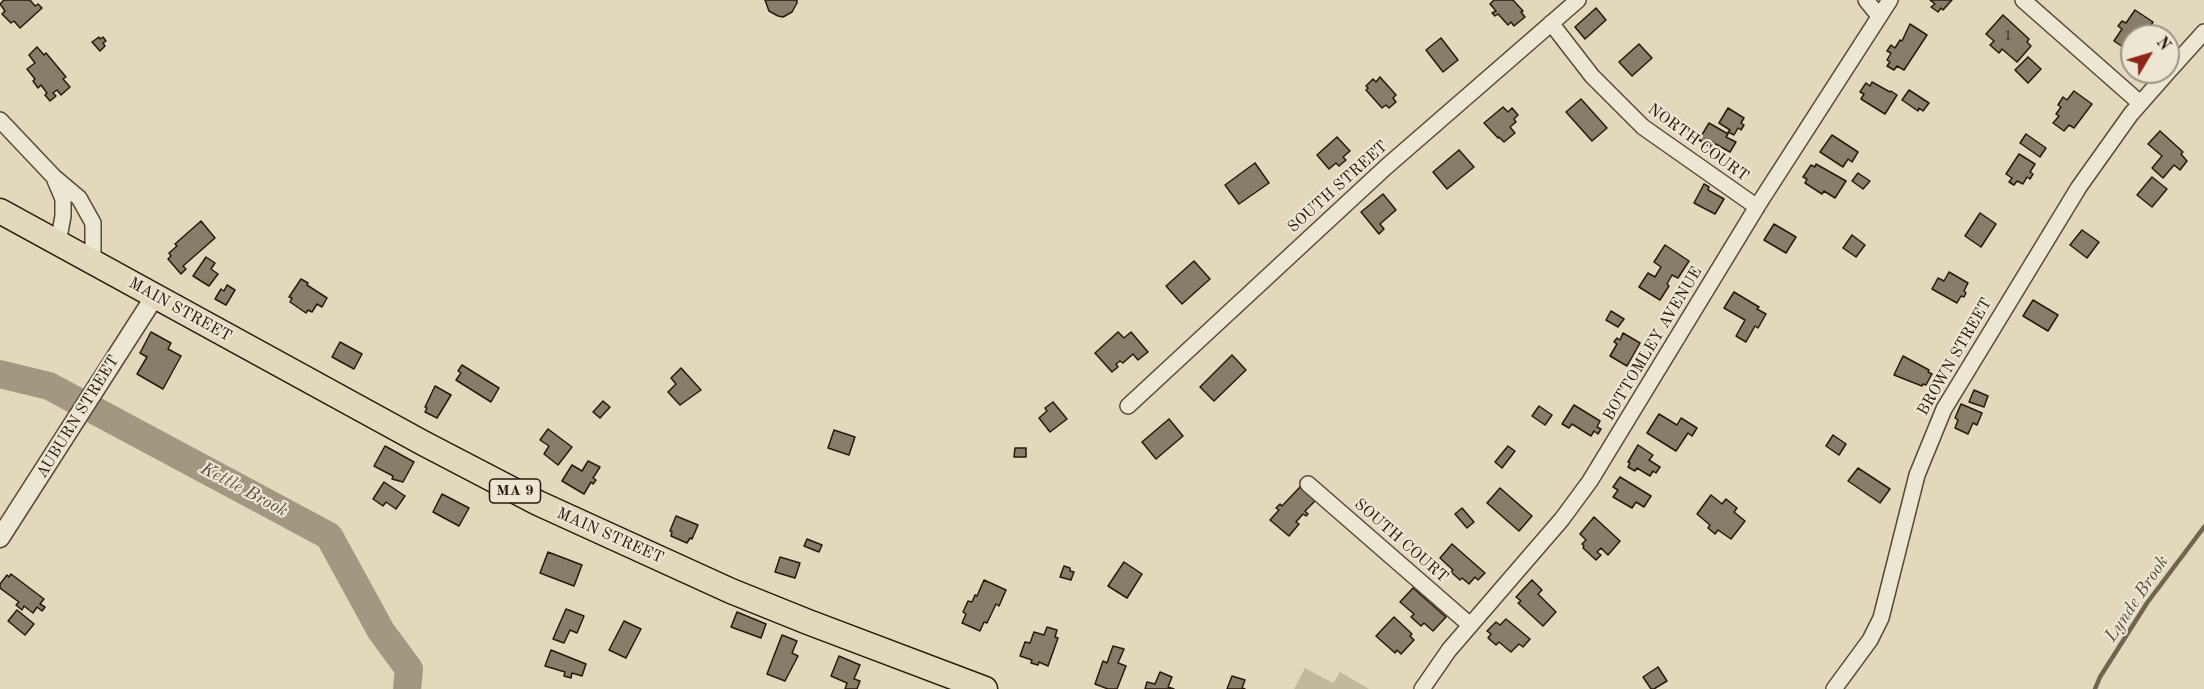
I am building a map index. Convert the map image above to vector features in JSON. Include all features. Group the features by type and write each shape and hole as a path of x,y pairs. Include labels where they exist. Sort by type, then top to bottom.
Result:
{"highway":[{"name":"MAIN STREET","path":"0,211 423,443 538,503 732,591 985,689"}],"street":[{"name":"SOUTH STREET","path":"1128,406 1226,312 1386,167 1578,0"},
{"path":"1866,0 1879,16"},
{"name":"BOTTOMLEY AVENUE","path":"1422,689 1470,625 1580,495 1620,434 1757,207 1890,0"},
{"path":"2024,0 2140,103"},
{"name":"NORTH COURT","path":"1551,23 1592,76 1643,127 1757,207"},
{"name":"BROWN STREET","path":"2180,59 2204,32"},
{"name":"BROWN STREET","path":"1834,689 1870,640 1881,618 1917,475 1944,409 2079,187 2140,103 2157,84"},
{"path":"0,120 54,177 79,198 93,222 93,261"},
{"path":"54,177 63,199 63,216 58,243"},
{"name":"AUBURN STREET","path":"0,538 155,296"},
{"name":"SOUTH COURT","path":"1308,484 1470,625"}],"shaded area":[{"path":"1305,668 1333,683 1340,672 1369,689 1294,689"}],"building":[{"path":"4,0 30,0 35,6 38,4 42,8 20,28 14,21 11,23 2,14 5,11 0,4"},
{"path":"765,0 797,0 797,3 792,12 783,17 769,11"},
{"path":"1494,0 1513,0 1523,11 1521,12 1525,17 1514,26 1511,22 1508,25 1498,14 1495,16 1492,13 1496,11 1490,4"},
{"path":"1930,0 1952,0 1938,12 1931,7 1935,4"},
{"path":"1596,8 1606,20 1585,39 1575,27"},
{"path":"2135,10 2153,22 2152,24 2120,24 2120,28 2118,26 2122,21 2126,23"},
{"path":"2003,15 2029,39 2027,42 2031,46 2017,62 2002,49 1999,53 1990,45 1994,41 1986,34"},
{"path":"1910,24 1927,35 1904,70 1897,66 1894,70 1887,66 1891,53 1887,51 1891,45 1895,48 1900,40 1902,41"},
{"path":"2120,32 2120,45 2114,41"},
{"path":"99,37 100,39 103,37 106,41 100,51 92,42"},
{"path":"1441,38 1458,60 1443,72 1426,50"},
{"path":"1639,44 1652,58 1632,76 1619,62"},
{"path":"37,47 44,55 46,53 66,77 63,79 70,87 61,95 57,90 53,93 56,96 50,101 45,95 47,93 41,85 38,88 33,81 35,79 27,69 35,63 29,55"},
{"path":"2028,57 2041,69 2028,83 2015,70"},
{"path":"1380,77 1396,95 1393,98 1396,102 1389,108 1386,105 1382,108 1366,90 1368,88 1366,86 1373,79 1376,82"},
{"path":"1872,82 1897,95 1885,114 1861,99 1864,94 1860,92 1866,83 1870,86"},
{"path":"1909,90 1929,103 1923,111 1919,108 1918,111 1902,100"},
{"path":"2074,91 2092,104 2074,128 2069,125 2064,131 2053,123 2059,116 2056,114 2061,107 2058,105 2063,97 2067,100"},
{"path":"1581,99 1607,128 1592,141 1566,112"},
{"path":"1503,107 1508,112 1512,108 1518,115 1514,119 1516,122 1510,127 1515,133 1504,142 1484,123"},
{"path":"1728,108 1744,118 1741,123 1744,125 1741,130 1738,128 1734,135 1719,123"},
{"path":"1709,123 1728,134 1726,137 1736,142 1730,152 1712,142 1709,146 1699,140"},
{"path":"2160,131 2183,152 2181,154 2187,161 2180,170 2174,165 2163,178 2152,168 2162,156 2148,144"},
{"path":"2026,134 2046,148 2040,157 2020,143"},
{"path":"1832,135 1858,152 1852,162 1848,159 1843,167 1820,152"},
{"path":"1337,137 1350,151 1343,157 1346,160 1339,166 1336,163 1329,169 1317,155"},
{"path":"1459,150 1474,167 1447,189 1433,172"},
{"path":"2019,154 2035,164 2030,172 2033,174 2030,179 2027,177 2023,184 2017,181 2014,185 2009,182 2012,178 2006,174"},
{"path":"1255,163 1269,183 1239,204 1225,185"},
{"path":"1816,164 1846,181 1835,198 1824,191 1822,194 1805,183 1807,179 1803,177 1811,165 1815,167"},
{"path":"1858,173 1870,181 1863,189 1852,181"},
{"path":"2152,177 2167,189 2152,207 2137,195"},
{"path":"1704,184 1709,187 1708,190 1724,199 1715,214 1694,203"},
{"path":"1383,194 1396,210 1380,224 1384,229 1379,234 1361,212"},
{"path":"1980,213 1996,224 1981,247 1965,236"},
{"path":"201,221 215,238 183,266 186,269 181,274 168,259 171,256 169,253 177,246 175,244"},
{"path":"1774,224 1796,237 1786,253 1764,240"},
{"path":"2082,230 2099,242 2087,258 2070,245"},
{"path":"1852,235 1865,245 1856,257 1843,248"},
{"path":"1665,245 1689,261 1678,278 1672,275 1667,284 1669,286 1660,300 1639,287 1648,273 1655,277 1661,267 1654,262"},
{"path":"206,257 215,263 211,269 218,274 209,286 193,276"},
{"path":"1194,261 1210,279 1182,304 1166,286"},
{"path":"1949,272 1968,283 1964,297 1961,296 1957,303 1932,289 1938,278 1944,281"},
{"path":"301,279 327,298 322,307 317,304 312,312 308,310 306,313 290,302 292,298 289,297"},
{"path":"227,285 235,290 226,305 215,299 221,289 224,291"},
{"path":"1734,292 1759,307 1757,309 1766,314 1758,328 1755,326 1746,342 1736,336 1745,320 1724,308"},
{"path":"2033,300 2058,315 2048,331 2023,316"},
{"path":"1611,311 1624,319 1618,327 1606,320"},
{"path":"151,332 171,343 168,349 181,356 163,389 137,374 147,357 140,353"},
{"path":"1118,332 1124,338 1131,332 1148,352 1138,360 1133,354 1123,363 1120,361 1116,364 1118,367 1112,372 1095,353"},
{"path":"1623,333 1640,343 1627,366 1610,356 1617,344 1614,342 1617,338 1620,340"},
{"path":"340,342 362,354 354,369 332,357"},
{"path":"1232,355 1246,370 1214,401 1200,387"},
{"path":"1903,356 1929,370 1928,372 1932,374 1926,385 1922,386 1894,375"},
{"path":"462,365 499,388 491,402 456,380 461,373 458,371"},
{"path":"681,368 701,390 680,405 668,392 676,384 671,378"},
{"path":"435,386 451,395 437,418 425,412"},
{"path":"1974,390 1988,396 1984,407 1969,402"},
{"path":"603,401 610,407 600,418 593,412"},
{"path":"1053,402 1067,419 1050,432 1039,418 1047,411 1045,408"},
{"path":"1961,404 1982,413 1977,425 1973,423 1968,434 1955,428 1958,420 1955,418"},
{"path":"1574,405 1600,421 1597,427 1601,429 1598,434 1594,431 1591,436 1572,424 1569,428 1562,424"},
{"path":"1539,406 1552,415 1545,425 1532,416"},
{"path":"1659,414 1677,425 1681,418 1697,428 1692,436 1688,433 1676,451 1647,433"},
{"path":"1169,419 1183,436 1156,459 1142,442"},
{"path":"548,429 572,447 558,465 544,454 549,446 540,440"},
{"path":"834,430 855,437 849,455 828,448"},
{"path":"1833,435 1846,444 1839,455 1826,446"},
{"path":"1638,445 1653,455 1649,460 1660,467 1656,473 1653,471 1650,476 1637,468 1635,471 1628,467 1630,463 1628,462"},
{"path":"385,446 414,462 403,482 392,479 393,476 374,466"},
{"path":"1508,446 1515,451 1502,468 1495,462"},
{"path":"1015,448 1026,448 1026,457 1014,457"},
{"path":"588,461 600,467 593,478 596,480 593,484 591,482 584,494 562,481 572,465 582,471"},
{"path":"1858,468 1890,489 1880,503 1848,481"},
{"path":"1620,477 1651,496 1644,507 1636,502 1632,508 1613,497 1618,490 1613,487"},
{"path":"384,482 405,496 396,509 386,502 383,506 373,499"},
{"path":"1300,487 1315,501 1305,511 1308,514 1306,516 1303,514 1296,522 1299,524 1289,536 1270,520 1279,510 1276,508 1280,504 1282,506"},
{"path":"1500,488 1532,516 1519,531 1487,503"},
{"path":"442,494 469,508 459,526 433,512"},
{"path":"1711,495 1722,504 1726,499 1737,508 1734,512 1745,521 1731,539 1718,530 1715,534 1708,528 1710,525 1697,514"},
{"path":"1462,508 1474,522 1467,528 1455,514"},
{"path":"676,516 698,525 692,539 690,538 687,543 671,536 670,531"},
{"path":"1594,517 1620,541 1608,555 1601,548 1597,552 1601,555 1596,560 1583,548 1582,544 1586,540 1580,534"},
{"path":"807,539 822,545 819,552 804,546"},
{"path":"1452,544 1485,573 1478,580 1475,577 1469,584 1462,578 1460,580 1440,558"},
{"path":"548,552 582,565 574,586 540,573"},
{"path":"780,557 800,563 795,578 775,572"},
{"path":"1124,562 1142,574 1127,598 1108,586"},
{"path":"1064,566 1074,572 1071,580 1060,577"},
{"path":"11,574 44,599 40,604 45,607 42,611 37,607 33,613 24,606 22,610 16,605 19,602 0,588 0,584 7,575 9,577"},
{"path":"984,580 1006,590 999,606 996,604 987,623 984,622 980,631 962,623 966,614 963,612 968,601 972,602 975,595 977,596"},
{"path":"1532,580 1542,590 1538,594 1556,612 1543,626 1518,603 1521,601 1516,597"},
{"path":"1413,588 1446,617 1433,631 1424,623 1421,626 1411,617 1414,614 1400,602"},
{"path":"566,609 584,616 577,633 570,630 564,643 553,639"},
{"path":"17,610 34,624 25,635 8,621"},
{"path":"737,612 766,624 761,638 731,627"},
{"path":"1394,617 1412,634 1410,636 1414,640 1401,654 1397,650 1395,653 1376,636"},
{"path":"1506,619 1530,639 1523,647 1519,644 1511,652 1499,642 1496,645 1488,638 1491,634 1487,631 1496,622 1500,625"},
{"path":"624,621 641,629 626,658 609,650"},
{"path":"1047,627 1057,630 1055,637 1058,638 1048,666 1039,662 1038,665 1031,663 1032,660 1020,656 1025,642 1030,643 1034,632 1044,635"},
{"path":"782,635 797,641 792,653 798,656 785,681 767,674"},
{"path":"1113,646 1124,649 1118,663 1126,666 1117,689 1108,689 1095,684 1103,661 1107,663"},
{"path":"551,650 586,664 582,676 572,673 571,678 564,676 565,672 545,666"},
{"path":"839,656 860,665 854,679 860,681 857,689 845,689 847,683 831,676"},
{"path":"1658,667 1667,681 1651,689 1643,677"},
{"path":"1160,672 1172,677 1168,687 1174,689 1145,689 1147,682 1155,684"},
{"path":"1232,676 1245,680 1242,688 1245,689 1227,689"}],"waterway":[{"name":"Kettle Brook","path":"0,374 49,386 329,536 381,631 409,669 407,689"},
{"name":"Lynde Brook","path":"2095,689 2100,677 2147,603 2204,527"}]}
